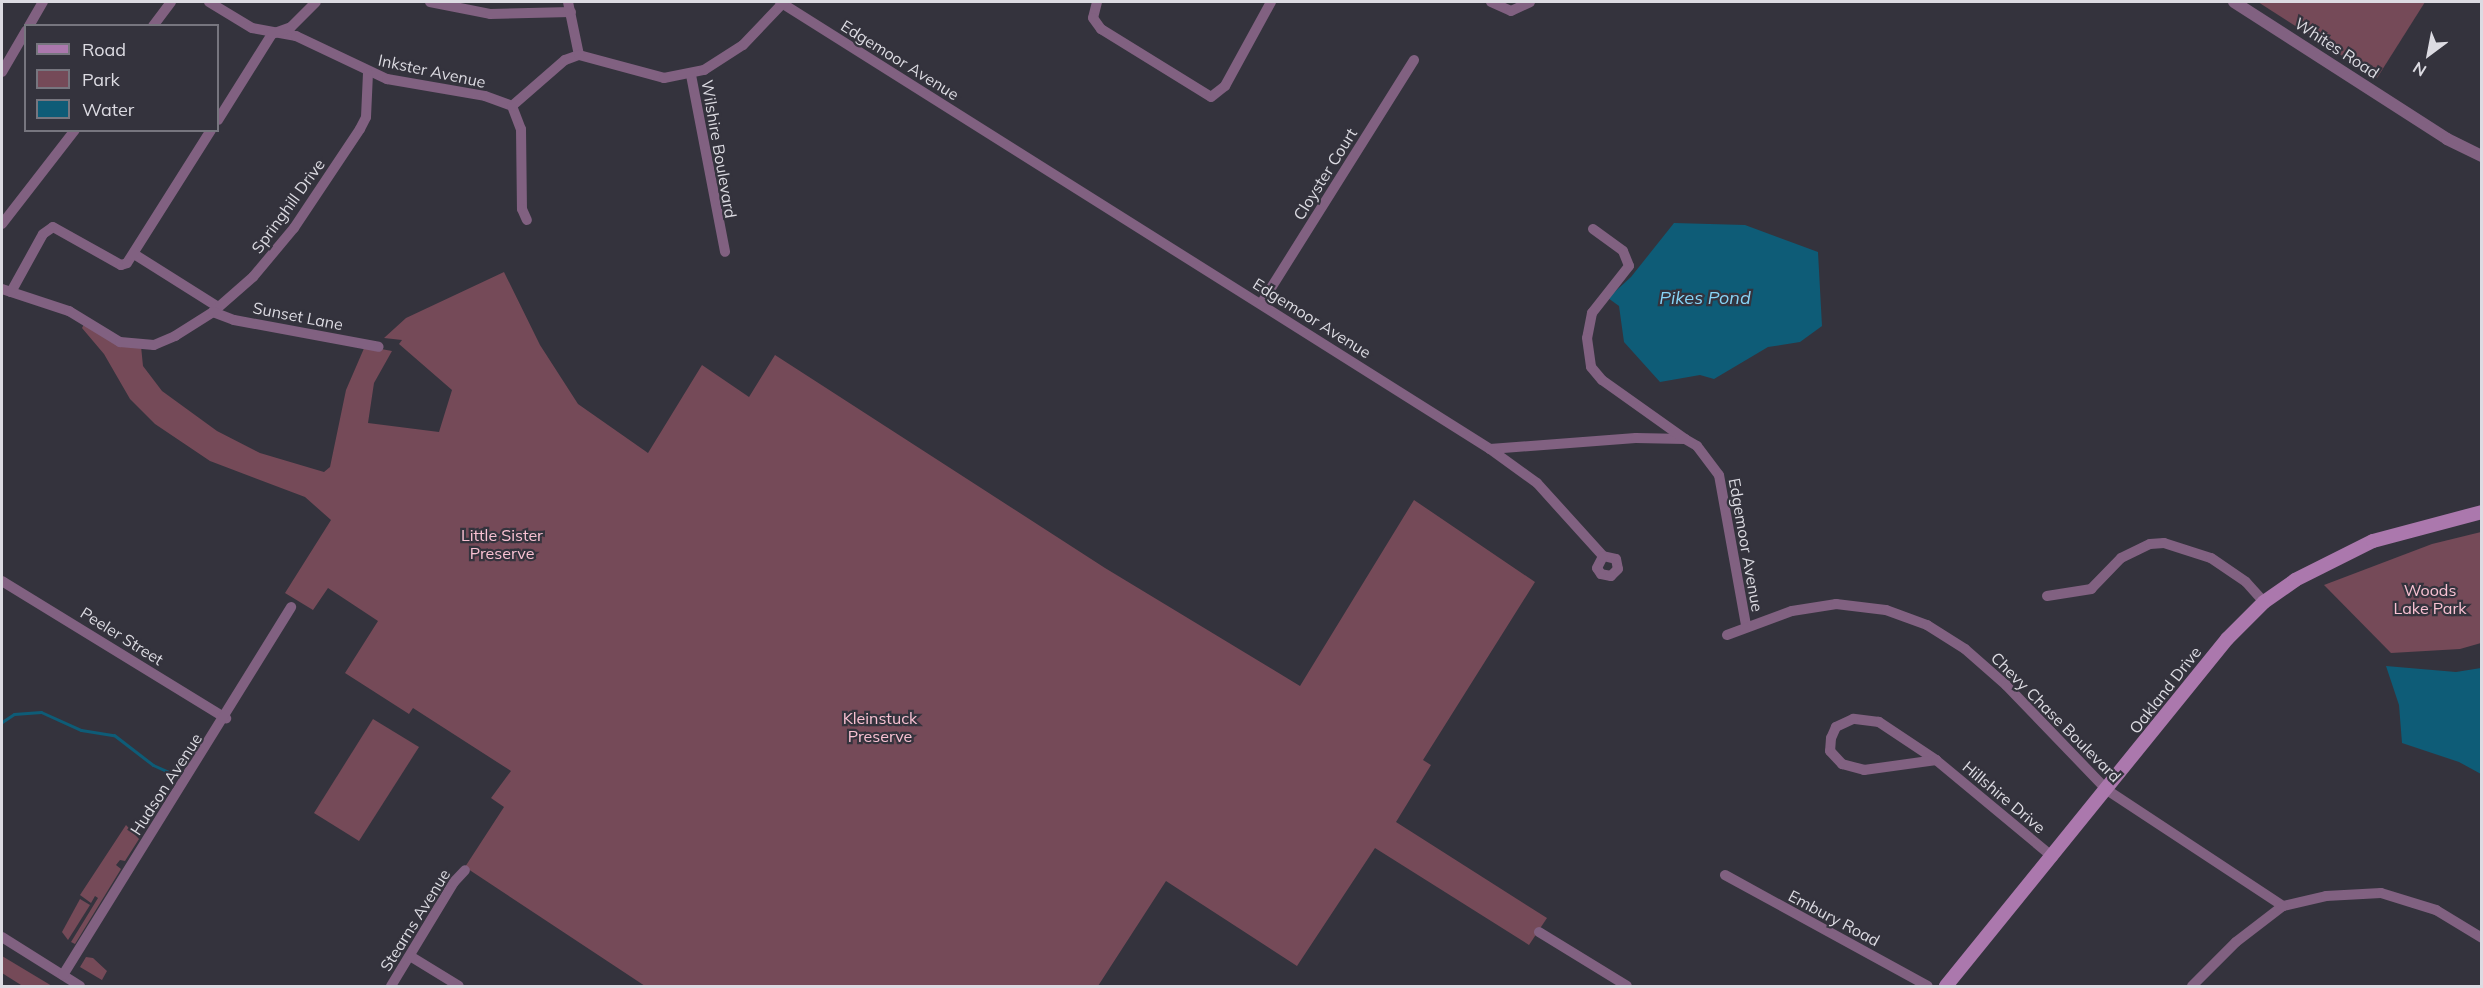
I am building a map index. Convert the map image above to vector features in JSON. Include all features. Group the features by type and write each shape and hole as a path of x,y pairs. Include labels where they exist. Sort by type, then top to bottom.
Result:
{"main road":[{"name":"Oakland Drive","path":"1946,987 2227,639 2264,602 2295,580 2373,541 2481,512"}],"street":[{"path":"30,24 43,2"},
{"path":"154,24 171,2"},
{"name":"Inkster Avenue","path":"209,2 252,28 272,34 296,36 368,73 413,86 485,96 512,106"},
{"path":"219,118 272,34 291,27 316,2"},
{"path":"430,2 490,14 569,7 579,55 565,60 512,106 521,129 522,209 527,220"},
{"path":"691,75 729,57 782,2"},
{"name":"Edgemoor Avenue","path":"782,2 1490,449 1537,483 1604,556"},
{"path":"1097,2 1093,18 1101,29 1211,97 1225,86 1271,2"},
{"path":"1491,2 1511,11 1530,2"},
{"name":"Whites Road","path":"2234,2 2481,161"},
{"path":"2,72 24,34"},
{"name":"Wilshire Boulevard","path":"579,55 664,78 691,75 725,252"},
{"name":"Cloyster Court","path":"1261,304 1414,60"},
{"name":"Springhill Drive","path":"6,291 69,311 120,342 154,345 215,309 253,277 294,228 355,138 366,117 368,73"},
{"path":"2,224 73,132"},
{"path":"6,291 43,234 53,227 121,264 135,254 210,132"},
{"path":"2466,150 2481,156"},
{"name":"Edgemoor Avenue","path":"1593,229 1623,251 1629,266 1592,313 1587,338 1591,367 1602,380 1705,453 1719,475 1746,625"},
{"name":"Sunset Lane","path":"135,254 234,320 379,347"},
{"path":"1490,449 1636,438 1685,439"},
{"path":"2047,596 2091,589 2121,558 2150,544 2164,543 2211,558 2246,582 2264,602"},
{"name":"Peeler Street","path":"2,581 226,718"},
{"name":"Chevy Chase Boulevard","path":"1727,635 1746,625 1792,611 1836,604 1886,610 1927,625 1965,649 2006,685 2107,790 2283,906"},
{"name":"Hudson Avenue","path":"63,975 226,718 291,607"},
{"name":"Hillshire Drive","path":"1936,760 1864,770 1842,764 1830,751 1831,738 1836,727 1853,719 1879,722 1936,760 2053,857"},
{"name":"Stearns Avenue","path":"391,987 454,882 465,870"},
{"name":"Embury Road","path":"1725,875 1928,987"},
{"path":"2192,987 2236,942 2283,906 2326,896 2381,893 2436,910 2481,938"},
{"path":"1539,932 1613,983 1627,987"},
{"path":"2,937 80,987"},
{"path":"410,956 459,987"}],"green space":[{"path":"2258,2 2425,2 2377,78"},
{"name":"Kleinstuck Preserve","path":"504,272 540,345 578,404 648,453 702,365 749,397 775,355 1105,568 1300,686 1414,500 1535,582 1423,760 1431,765 1396,822 1547,918 1529,945 1375,848 1297,966 1166,881 1098,986 645,986 465,867 504,807 491,798 511,771 413,708 409,714 345,673 378,621 328,588 313,610 285,593 331,520 305,497 210,461 155,424 130,399 104,354 82,328 85,322 141,346 143,366 162,391 217,431 260,453 324,472 330,467 346,390 365,346 392,351 374,383 368,423 439,432 452,390 399,344 402,340 384,338 406,318"},
{"name":"Woods Lake Park","path":"2481,532 2481,643 2460,649 2391,653 2324,585 2432,544"},
{"path":"373,719 419,747 359,841 314,813"},
{"path":"126,825 139,839 125,861 120,860 116,865 121,869 75,944 71,942 98,898 95,896 91,903 80,895"},
{"path":"80,899 90,905 68,940 62,932"},
{"path":"2,956 52,986 21,985 2,973"},
{"path":"86,957 93,958 107,971 102,980 112,986 80,967"}],"water":[{"name":"Pikes Pond","path":"1674,223 1745,225 1818,252 1822,326 1800,342 1768,347 1714,379 1700,375 1660,382 1624,342 1619,306 1608,298 1631,277"},
{"path":"2386,666 2456,672 2481,668 2481,774 2459,762 2402,743 2399,705"}],"waterway":[{"path":"2,722 14,714 41,712 81,730 114,735 153,765 171,773"}],"park label":[{"name":"Little Sister Preserve","path":"502,544"}]}
